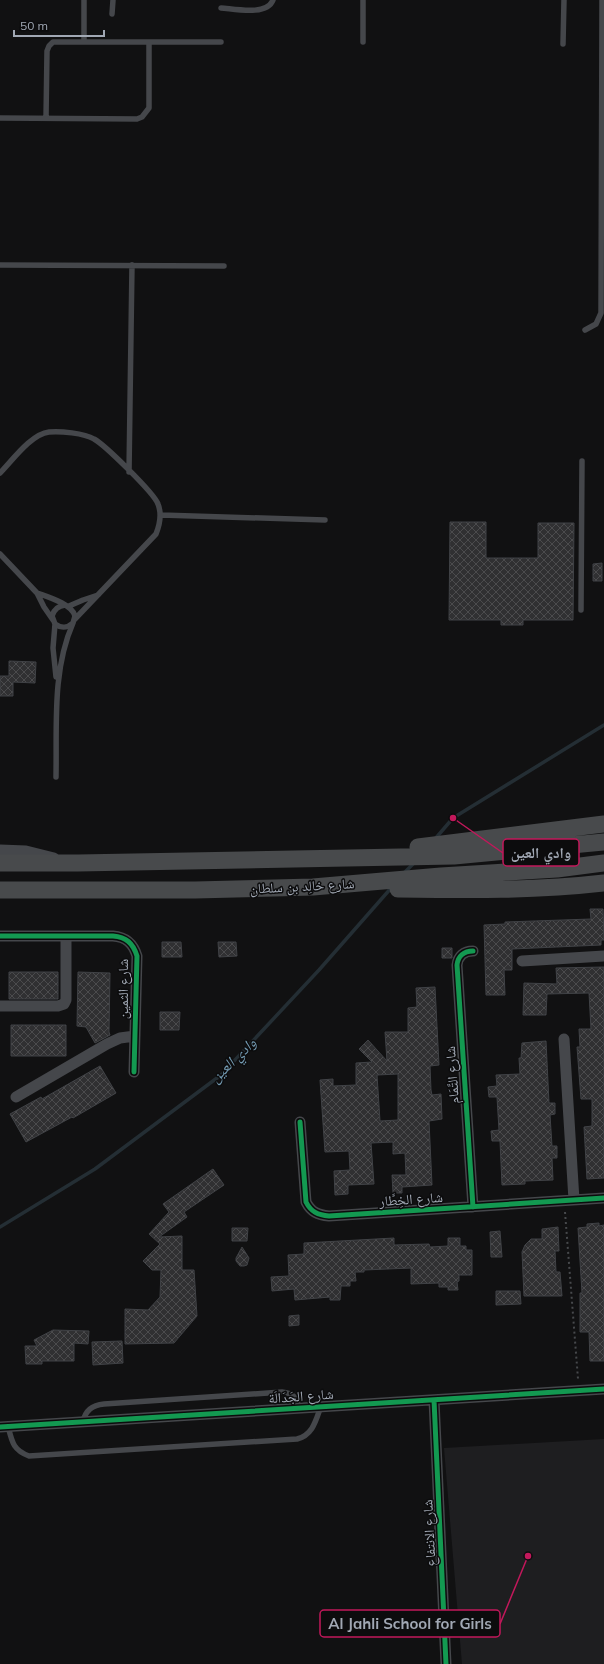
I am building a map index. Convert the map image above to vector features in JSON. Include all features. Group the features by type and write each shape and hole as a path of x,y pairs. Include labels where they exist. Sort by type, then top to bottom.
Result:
{"main road":[{"path":"314,859 604,824"},
{"name":"شارع خالِد بن سلطان","path":"0,863 78,863 454,856 604,842"},
{"name":"شارع خالِد بن سلطان","path":"0,890 195,890 313,887 441,876 557,869 604,863"},
{"path":"313,887 488,891 558,888 604,883"}],"street":[{"path":"0,850 26,852 78,863"},
{"name":"شارع الثمين","path":"0,936 120,936 131,944 137,956 134,1072"},
{"path":"0,1006 58,1006 64,1004 66,1000 66,936"},
{"name":"شارع التَّمَام","path":"473,951 468,951 461,955 457,965 473,1207"},
{"path":"522,961 604,956"},
{"path":"16,1097 107,1044 120,1038 135,1036"},
{"path":"564,1039 569,1200"},
{"name":"شارع الخِطَّار","path":"300,1122 306,1202 312,1211 318,1214 330,1216 604,1198"},
{"name":"شارع الجَدَالَة","path":"4,1427 604,1389"},
{"name":"شارع الانتفاع","path":"434,1400 446,1664"}],"lane":[{"path":"84,0 84,42"},
{"path":"112,14 113,0"},
{"path":"221,8 260,10 268,7 272,0"},
{"path":"363,0 363,42"},
{"path":"563,44 564,0"},
{"path":"585,330 596,324 601,313 602,0"},
{"path":"46,118 47,49 51,44 56,42 221,42"},
{"path":"0,118 137,119 142,117 149,108 149,42"},
{"path":"0,265 224,266"},
{"path":"129,472 132,265"},
{"path":"0,473 32,440 49,432 81,434 94,439 105,447 156,499 161,515 159,528 152,539 66,628 59,627 54,622 37,593 0,554"},
{"path":"581,610 582,462"},
{"path":"161,515 325,520"},
{"path":"37,593 67,606 74,612 74,621 62,652 58,683 56,777"},
{"path":"58,683 53,648 54,622 52,616 55,609 61,605 67,606 98,595"},
{"path":"83,1422 87,1412 99,1404 286,1392 296,1399 298,1408"},
{"path":"4,1427 15,1448 21,1453 29,1456 297,1440 310,1432 321,1406"}],"path":[{"path":"569,1200 579,1390"}],"shaded area":[{"path":"604,1439 604,1664 462,1664 444,1448"}],"building":[{"path":"450,522 486,522 486,558 538,558 538,523 574,523 573,620 523,620 523,625 501,625 501,620 449,620"},
{"path":"602,563 602,581 593,581 593,564"},
{"path":"9,661 36,662 35,683 13,682 13,696 0,696 0,676 9,676"},
{"path":"590,909 603,909 604,940 601,940 601,945 512,949 512,970 504,970 505,995 486,995 484,925 505,924 505,922 591,919"},
{"path":"162,942 181,942 182,957 162,957"},
{"path":"218,942 236,942 237,956 219,957"},
{"path":"442,948 452,948 452,958 442,958"},
{"path":"604,967 604,1178 587,1179 584,1127 592,1126 592,1099 581,1099 577,1047 580,1047 579,1029 591,1029 589,993 547,994 546,1015 523,1015 524,983 557,984 556,968"},
{"path":"9,972 58,972 58,999 9,999"},
{"path":"78,972 110,973 110,1035 95,1043 86,1027 77,1026"},
{"path":"435,987 439,1065 430,1066 431,1090 432,1095 441,1094 442,1119 429,1121 432,1185 402,1187 402,1193 393,1193 392,1175 406,1175 405,1153 393,1154 393,1142 371,1143 374,1184 348,1185 348,1194 335,1195 334,1171 350,1170 349,1151 325,1152 320,1080 333,1079 333,1086 356,1085 356,1063 372,1062 359,1049 368,1040 387,1061 385,1032 408,1032 408,1008 417,1007 416,988","holes":["398,1074 398,1120 380,1121 377,1075"]},
{"path":"160,1012 180,1012 179,1030 160,1030"},
{"path":"11,1025 66,1025 66,1056 11,1056"},
{"path":"546,1041 549,1103 555,1103 555,1114 550,1115 552,1146 557,1146 557,1158 552,1158 553,1180 525,1181 525,1184 502,1185 500,1141 492,1141 491,1131 499,1130 497,1097 489,1097 488,1087 497,1086 496,1075 520,1074 519,1058 521,1058 522,1043"},
{"path":"100,1066 116,1093 73,1118 72,1117 26,1142 10,1114 41,1097 42,1099"},
{"path":"213,1169 224,1185 184,1212 187,1217 159,1237 182,1236 182,1270 194,1270 197,1316 174,1343 125,1344 125,1309 148,1310 160,1297 161,1270 152,1270 143,1261 160,1244 149,1234 169,1212 163,1204"},
{"path":"599,1223 599,1226 604,1225 604,1361 590,1361 589,1332 580,1332 580,1293 582,1293 578,1228 587,1227 587,1224"},
{"path":"558,1227 559,1251 555,1251 556,1272 560,1272 562,1296 524,1296 522,1252 525,1245 531,1239 542,1239 542,1229"},
{"path":"232,1228 248,1228 247,1241 232,1241"},
{"path":"500,1231 502,1257 491,1257 490,1232"},
{"path":"394,1238 394,1245 429,1244 430,1247 448,1246 448,1238 460,1238 460,1246 466,1246 466,1250 472,1250 472,1275 459,1275 459,1281 457,1282 458,1290 448,1290 448,1287 439,1287 439,1283 411,1284 411,1268 364,1270 364,1272 355,1272 356,1281 350,1281 350,1286 341,1286 340,1300 330,1300 330,1297 295,1300 294,1289 272,1291 271,1277 289,1276 288,1255 304,1254 304,1243"},
{"path":"242,1247 249,1258 247,1265 240,1266 236,1261 236,1258"},
{"path":"496,1291 520,1291 521,1304 496,1305"},
{"path":"299,1315 299,1325 289,1326 289,1316"},
{"path":"53,1330 89,1331 88,1344 74,1343 74,1361 42,1361 42,1364 26,1364 25,1346 37,1346 34,1340"},
{"path":"122,1341 123,1363 93,1365 92,1342"}],"waterway":[{"name":"وادي العين","path":"435,839 453,818 604,725"},
{"name":"وادي العين","path":"404,873 414,863"},
{"name":"وادي العين","path":"0,1227 95,1169 221,1075 319,970 392,887"}],"cycle path":[{"path":"0,936 113,936 125,939 131,944 137,956 134,1072"},
{"path":"473,951 462,955 457,965 473,1207"},
{"path":"300,1122 306,1202 313,1211 321,1215 329,1216 604,1198"},
{"path":"0,1427 604,1389"},
{"path":"434,1400 446,1664"}],"place":[{"name":"وادي العين","path":"453,818"},
{"name":"Al Jahli School for Girls","path":"528,1556"}]}
